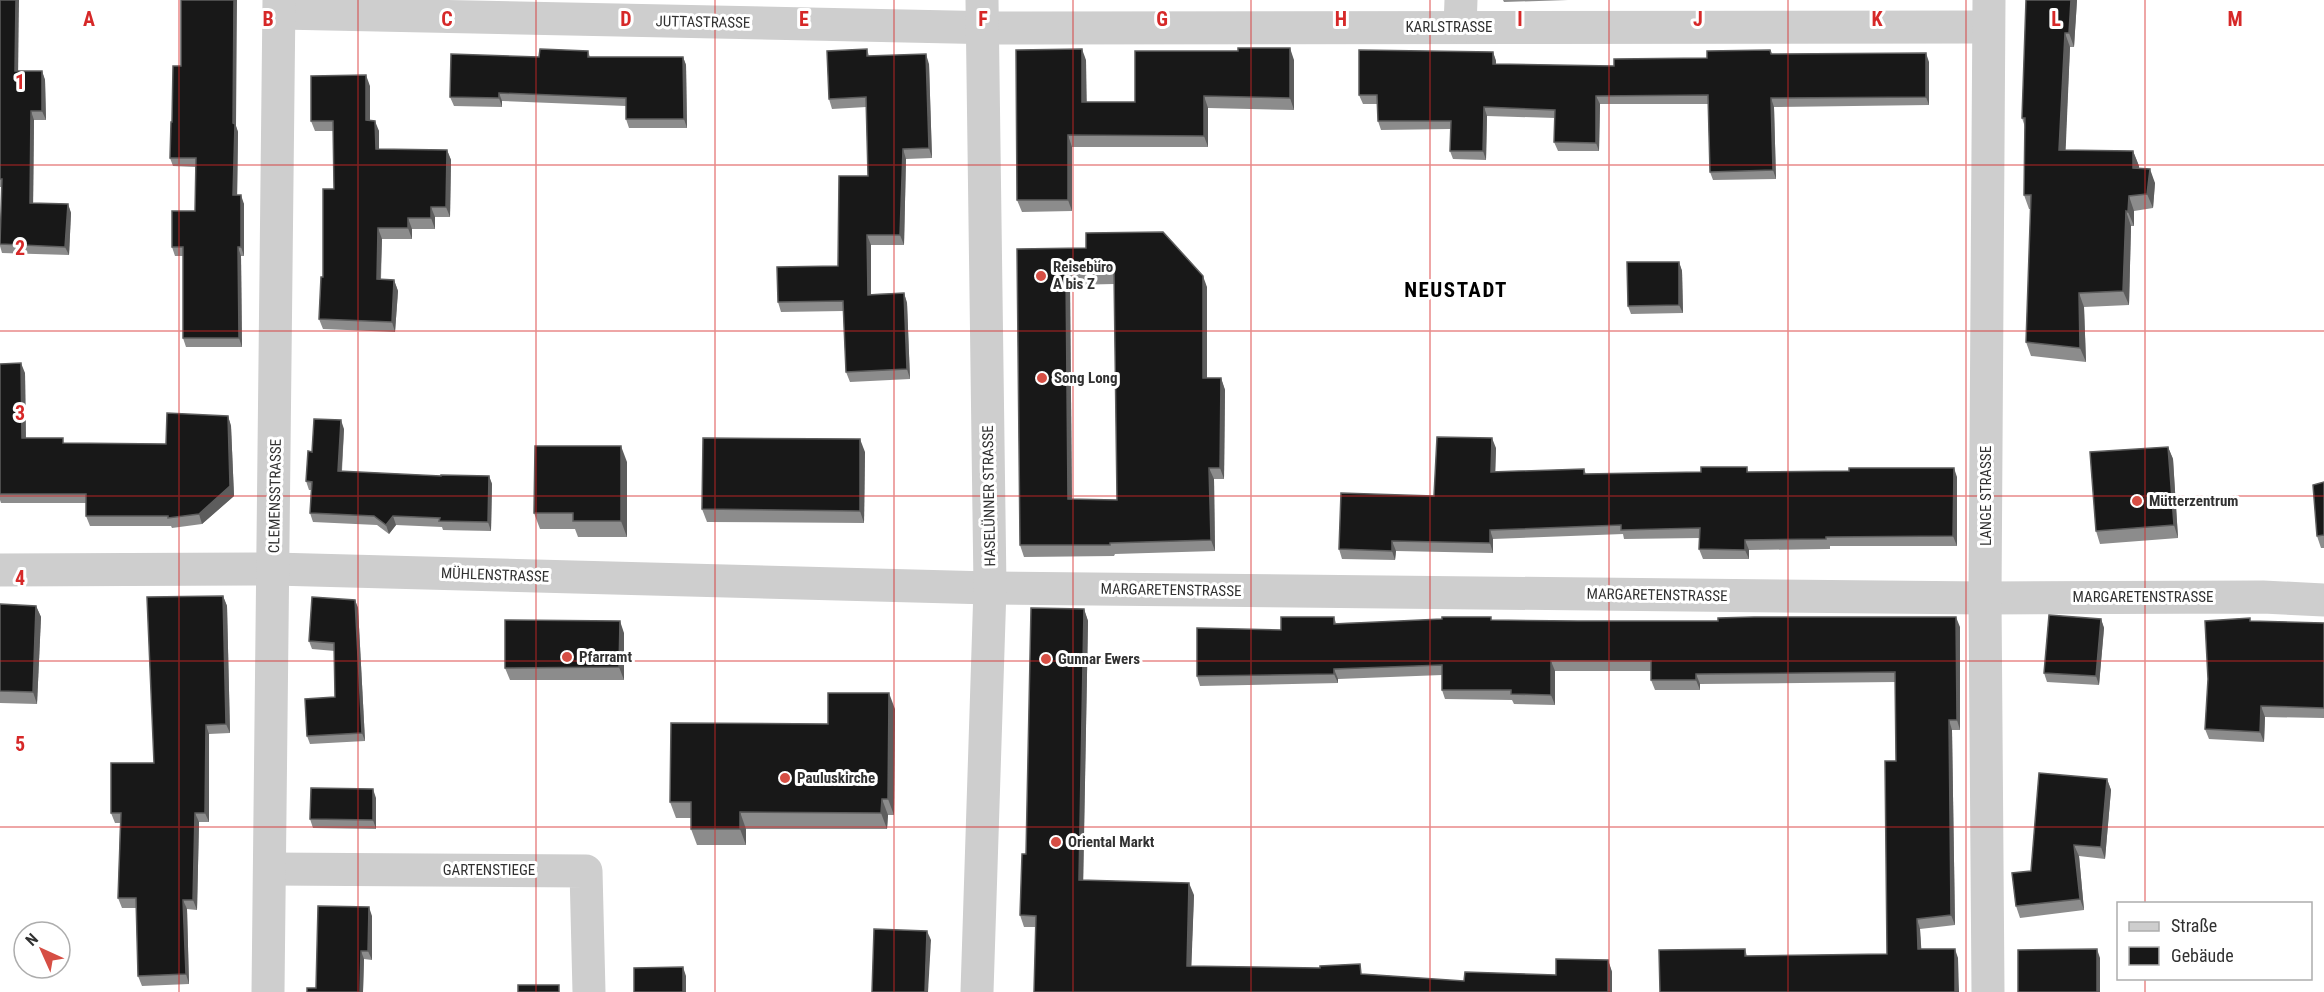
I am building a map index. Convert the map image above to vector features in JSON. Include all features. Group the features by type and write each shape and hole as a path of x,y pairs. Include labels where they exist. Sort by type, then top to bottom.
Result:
{"street":[{"name":"JUTTASTRASSE","path":"280,7 982,14"},
{"name":"CLEMENSSTRASSE","path":"268,992 280,7"},
{"name":"KARLSTRASSE","path":"982,14 1989,14"},
{"name":"HASELÜNNER STRASSE","path":"977,992 990,588 982,14"},
{"name":"LANGE STRASSE","path":"1988,992 1985,598 1989,14"},
{"name":"MÜHLENSTRASSE","path":"0,570 274,569 990,588"},
{"name":"MARGARETENSTRASSE","path":"990,588 1985,598 2263,597 2324,600"},
{"name":"GARTENSTIEGE","path":"270,869 586,870 589,992"}],"building":[{"path":"0,0 16,0 15,71 42,71 42,111 31,111 30,203 68,204 65,247 0,244 2,179 0,179"},
{"path":"181,0 234,0 233,195 241,195 241,247 238,247 239,338 183,338 183,247 172,247 172,211 195,211 196,158 170,158 173,66 181,66"},
{"path":"2026,0 2071,0 2069,33 2065,33 2059,150 2133,151 2133,168 2150,169 2147,194 2129,196 2128,212 2126,211 2123,291 2079,293 2080,348 2026,342 2031,195 2024,195 2025,118 2022,118"},
{"path":"1238,48 1290,48 1290,98 1204,96 1204,136 1068,135 1068,200 1017,200 1016,50 1082,49 1082,102 1135,102 1135,51 1238,51"},
{"path":"540,49 588,51 588,57 683,57 684,119 626,119 626,98 499,93 499,98 450,97 451,54 539,57"},
{"path":"867,49 867,56 926,54 929,148 903,149 900,235 867,235 868,295 904,293 907,369 846,372 843,301 778,302 777,267 838,266 839,176 868,176 866,97 829,99 827,51"},
{"path":"1359,50 1493,52 1493,64 1614,66 1614,59 1707,58 1707,51 1770,50 1771,54 1926,53 1926,97 1771,98 1773,170 1710,172 1708,95 1596,96 1596,143 1554,142 1555,110 1484,107 1483,151 1450,151 1451,121 1378,121 1377,95 1359,95"},
{"path":"366,75 366,120 375,121 376,149 447,150 446,207 431,207 431,218 408,218 408,228 378,228 377,279 394,280 392,322 319,319 321,277 323,277 323,189 334,189 333,121 311,121 311,76"},
{"path":"1163,232 1203,276 1203,378 1221,378 1220,468 1209,468 1211,540 1110,543 1110,545 1020,545 1017,249 1086,248 1086,233","holes":["1066,273 1114,273 1117,500 1068,499"]},
{"path":"1627,262 1679,262 1679,305 1628,306"},
{"path":"21,363 22,438 63,438 63,443 166,444 167,413 228,416 230,486 199,514 168,518 168,516 86,516 86,494 0,494 0,364"},
{"path":"314,419 341,420 338,471 489,476 488,522 439,521 440,518 393,516 386,525 374,516 310,513 312,482 306,481 308,451 312,452"},
{"path":"1437,437 1492,438 1491,472 1584,469 1584,474 1701,472 1701,467 1747,467 1747,472 1849,471 1849,468 1954,468 1953,536 1745,540 1745,550 1699,549 1700,528 1621,530 1621,525 1490,530 1490,543 1392,541 1392,551 1339,549 1341,493 1434,496"},
{"path":"703,438 860,439 860,511 702,509"},
{"path":"535,446 621,446 621,521 573,521 573,513 534,513"},
{"name":"Mütterzentrum","path":"2168,447 2174,525 2096,531 2090,452"},
{"path":"2324,482 2324,535 2317,536 2313,485"},
{"path":"223,596 226,724 206,725 205,813 195,813 193,900 183,900 186,974 138,976 136,898 118,898 121,813 111,813 111,763 154,763 147,597"},
{"path":"312,597 355,600 362,733 307,736 305,699 335,697 334,643 309,641"},
{"path":"0,604 36,606 33,692 0,691"},
{"path":"1031,608 1084,609 1079,880 1189,883 1187,966 1320,968 1320,966 1360,964 1361,974 1464,981 1465,972 1556,975 1556,959 1608,960 1608,992 1034,992 1036,916 1020,915 1022,854 1026,854"},
{"path":"2049,615 2101,619 2096,676 2044,673"},
{"path":"1281,617 1334,617 1334,624 1442,619 1442,617 1491,617 1491,620 1718,621 1718,618 1754,617 1956,617 1957,720 1949,720 1951,915 1917,919 1918,949 1955,949 1955,992 1660,992 1659,950 1745,949 1745,956 1887,954 1885,761 1896,761 1895,672 1696,674 1696,680 1651,680 1651,661 1551,661 1551,695 1511,694 1511,690 1442,690 1442,665 1334,669 1334,674 1197,676 1197,628 1281,630"},
{"path":"2250,618 2250,621 2324,623 2324,708 2261,706 2260,732 2205,729 2208,679 2205,621"},
{"name":"Pfarramt","path":"505,620 620,621 619,667 505,668"},
{"name":"Pauluskirche","path":"828,693 889,693 888,799 882,799 881,813 740,812 740,829 691,829 691,802 670,802 671,723 828,724"},
{"path":"2039,773 2107,779 2101,847 2074,845 2080,899 2016,906 2012,873 2031,871"},
{"path":"311,788 373,789 373,820 310,819"},
{"path":"318,906 369,907 368,951 361,951 360,992 307,992 307,988 316,988"},
{"path":"874,929 927,931 925,992 872,992"},
{"path":"2097,949 2097,992 2018,992 2018,950"},
{"path":"683,967 683,992 634,992 634,968"},
{"path":"518,985 559,985 559,992 518,992"}],"place":[{"name":"Reisebüro A bis Z","path":"1041,276"},
{"name":"Song Long","path":"1042,378"},
{"name":"Mütterzentrum","path":"2137,501"},
{"name":"Pfarramt","path":"567,657"},
{"name":"Gunnar Ewers","path":"1046,659"},
{"name":"Pauluskirche","path":"785,778"},
{"name":"Oriental Markt","path":"1056,842"}],"district":[{"name":"NEUSTADT","path":"1456,290"}]}
